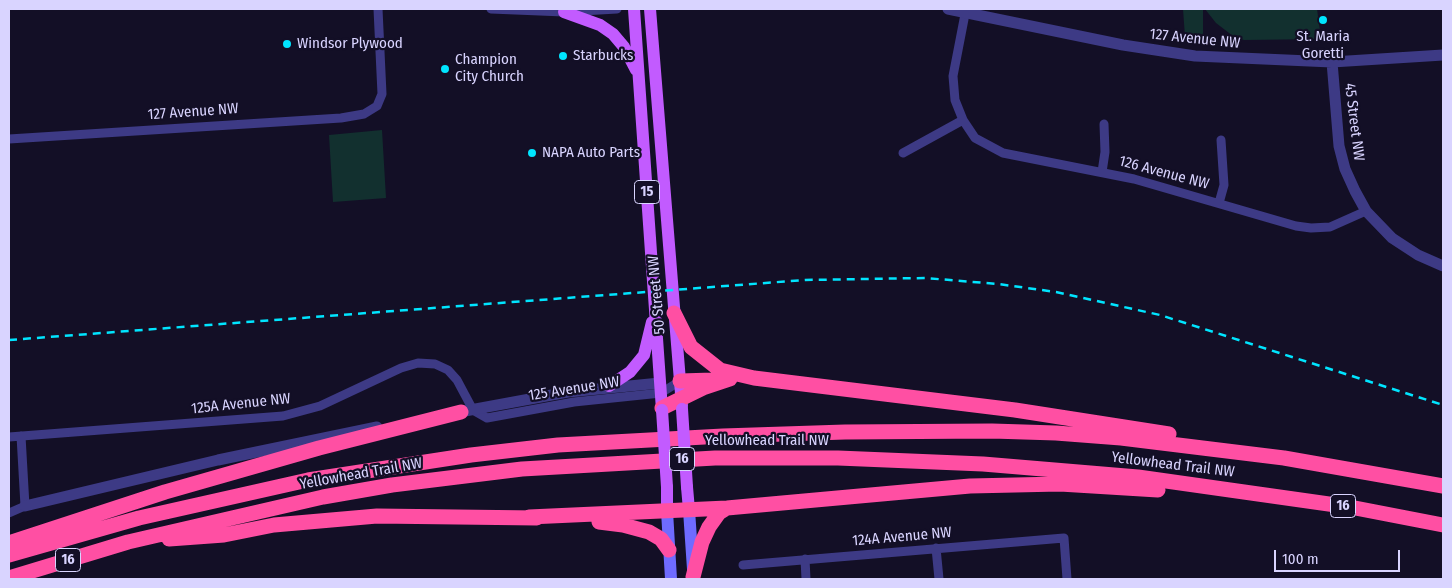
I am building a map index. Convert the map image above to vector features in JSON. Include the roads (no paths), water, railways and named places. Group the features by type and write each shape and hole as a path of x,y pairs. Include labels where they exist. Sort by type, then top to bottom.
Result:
{"highway":[{"path":"674,313 691,347 720,370 754,378 1015,410 1163,433 1284,458"},
{"path":"680,381 754,378"},
{"path":"662,409 682,403 730,379"},
{"path":"9,543 165,492 319,448 467,411"},
{"name":"Yellowhead Trail NW","path":"9,555 139,518 264,488 418,462 558,445 845,432 992,431 1121,438 1284,458 1443,486"},
{"name":"Yellowhead Trail NW","path":"9,578 128,542 286,505 392,485 522,469 705,458 838,458 983,464 1138,478 1242,491 1350,507 1443,524"},
{"path":"128,542 224,535 274,525 377,516 529,517 689,510 911,490 1019,484 1060,484 1195,492 1242,491"},
{"path":"693,578 702,542 709,527 719,513 727,508"},
{"path":"529,517 630,526 656,535 669,550"}],"main road":[{"name":"50 Street NW","path":"634,9 662,409 671,579"},
{"name":"50 Street NW","path":"650,9 682,403 693,578"},
{"path":"564,12 600,24 613,34 624,47 639,74"},
{"path":"609,386 630,372 644,355 655,310"},
{"path":"660,388 680,381"}],"street":[{"name":"127 Avenue NW","path":"9,139 341,118 364,114 377,106 382,89 378,9"},
{"path":"492,9 564,12 617,9"},
{"name":"127 Avenue NW","path":"948,9 966,11 1175,54 1230,59 1332,62 1443,54"},
{"name":"126 Avenue NW","path":"966,11 952,84 955,100 963,120 975,138 996,151 1102,172 1289,224 1311,228 1342,224 1366,211"},
{"name":"45 Street NW","path":"1332,62 1342,157 1349,180 1366,211"},
{"path":"903,153 963,120"},
{"name":"126 Avenue NW","path":"1102,172 1105,152 1104,124"},
{"name":"126 Avenue NW","path":"1219,203 1224,185 1221,140"},
{"path":"1366,211 1405,248 1443,266"},
{"name":"125A Avenue NW","path":"9,437 283,416 320,406 401,368 418,363 435,364 448,370 457,380 467,411"},
{"name":"125 Avenue NW","path":"467,411 609,386 660,388"},
{"name":"125 Avenue NW","path":"467,411 482,417 492,418 660,388"},
{"path":"9,513 25,506 218,460 361,429 467,411"},
{"path":"21,436 25,506"},
{"name":"124A Avenue NW","path":"743,564 1064,538 1066,579"},
{"path":"936,548 938,579"},
{"path":"805,559 806,579"}],"railway":[{"path":"9,340 805,280 925,278 998,284 1056,292 1160,315 1443,405"}],"place":[{"name":"St. Maria Goretti","path":"1323,20"},
{"name":"Windsor Plywood","path":"287,44"},
{"name":"Starbucks","path":"563,56"},
{"name":"Champion City Church","path":"445,69"},
{"name":"NAPA Auto Parts","path":"532,153"}]}
